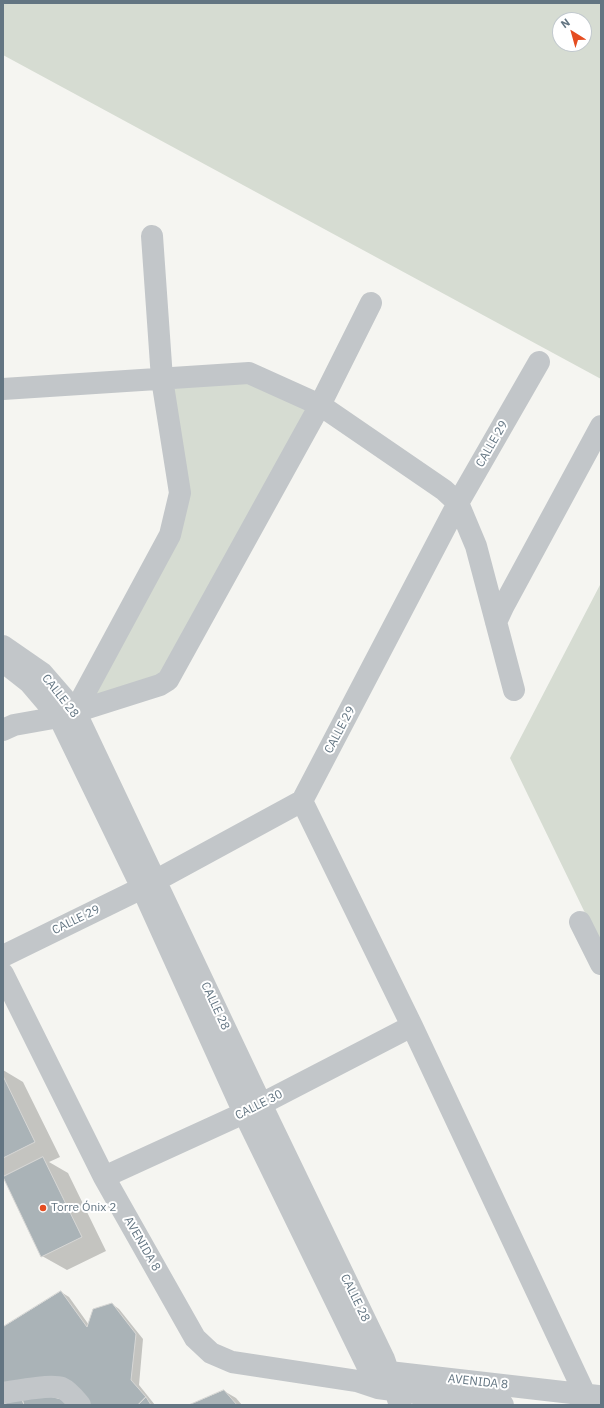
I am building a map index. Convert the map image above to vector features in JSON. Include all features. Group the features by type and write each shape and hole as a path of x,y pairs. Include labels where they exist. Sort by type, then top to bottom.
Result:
{"street":[{"path":"67,714 170,535 180,493 162,379 152,236"},
{"path":"3,730 14,725 67,714 160,685 168,680 320,405 372,303"},
{"name":"CALLE 29","path":"3,956 148,884 302,801 458,504 539,362"},
{"path":"3,389 249,373 320,405 444,490 458,504 476,546 514,690"},
{"path":"496,622 506,600 601,426"},
{"name":"CALLE 28","path":"3,646 42,673 67,714 382,1386"},
{"name":"CALLE 28","path":"3,662 67,714"},
{"path":"302,801 592,1399"},
{"path":"580,922 601,964"},
{"name":"AVENIDA 8","path":"3,974 104,1177 195,1338 211,1353 232,1362 382,1386 592,1399"},
{"name":"CALLE 30","path":"104,1177 252,1109 412,1026"},
{"path":"382,1386 503,1405"},
{"path":"3,1393 50,1387 62,1388 80,1405"}],"shaded area":[{"path":"3,3 601,3 601,379 3,55"},
{"path":"248,381 309,407 164,676 84,700 177,538 170,385"},
{"path":"601,583 601,946 510,758"}],"building":[{"path":"3,1076 35,1142 3,1158"},
{"name":"Torre Ónix 2","path":"43,1157 82,1237 41,1257 3,1177"},
{"path":"61,1291 87,1327 93,1309 112,1303 136,1334 131,1380 146,1397 138,1405 86,1405 3,1385 3,1327"},
{"path":"224,1390 237,1405 189,1405"},
{"path":"66,1394 69,1405 24,1405 22,1399"},
{"path":"146,1397 151,1405 138,1405"},
{"path":"22,1399 24,1405 3,1405 3,1404"}],"place":[{"name":"Torre Ónix 2","path":"43,1208"}]}
